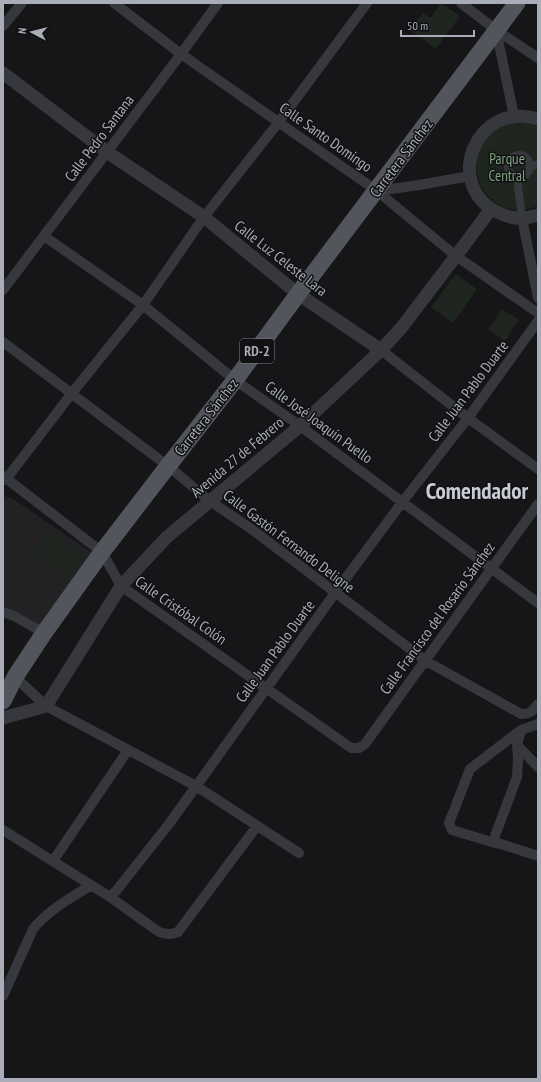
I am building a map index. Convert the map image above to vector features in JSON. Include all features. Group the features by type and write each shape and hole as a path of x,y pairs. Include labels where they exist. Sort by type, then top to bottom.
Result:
{"main road":[{"name":"Carretera Sánchez","path":"3,702 15,677 44,633 102,552 235,380 517,3"}],"street":[{"path":"3,26 22,3"},
{"name":"Calle Santo Domingo","path":"114,3 181,54 376,191 456,256 538,313"},
{"name":"Calle Pedro Santana","path":"3,290 218,3"},
{"path":"4,478 143,306 204,217 278,123 366,3"},
{"path":"461,3 496,30 538,58"},
{"path":"496,30 514,116"},
{"name":"Calle Luz Celeste Lara","path":"3,73 107,152 204,217 298,294 381,350 468,418 538,469"},
{"path":"538,119 528,116 514,116 498,121 484,130 475,144 470,159 470,176 474,188 481,200 490,209 506,216 522,218 538,215"},
{"path":"519,155 523,156 534,166 524,176 517,177 511,174 508,169 508,165 512,157 519,155"},
{"path":"376,191 470,176"},
{"path":"517,177 522,218 538,298"},
{"name":"Avenida 27 de Febrero","path":"46,706 121,586 167,536 300,426 381,350 402,327 490,209"},
{"name":"Calle José Joaquín Puello","path":"44,236 143,306 235,380 403,501 538,602"},
{"name":"Calle Juan Pablo Duarte","path":"110,897 159,836 335,593 403,501 468,418 538,321"},
{"name":"Calle Gastón Fernando Deligne","path":"3,342 168,466 210,501 250,528 426,661 517,712 525,714"},
{"name":"Calle Cristóbal Colón","path":"4,478 102,552 121,586 351,748 359,748"},
{"name":"Calle Francisco del Rosario Sánchez","path":"359,748 365,744 426,661 538,504"},
{"path":"3,612 14,616 44,633"},
{"path":"15,677 46,706 196,786 299,853"},
{"path":"495,843 495,836 517,777 517,745 525,714 531,713 538,704"},
{"path":"3,718 46,706"},
{"path":"538,724 521,730 470,769 449,823 452,830 538,856"},
{"path":"517,745 538,766"},
{"path":"53,861 128,750"},
{"path":"3,830 110,897 159,932 172,934 178,932 256,826"},
{"path":"3,996 29,936 38,923 56,908 91,885"}],"shaded area":[{"path":"3,496 12,498 95,555 41,629 3,605"}],"green space":[{"path":"441,3 460,16 436,49 410,30 423,13 430,18"},
{"name":"Parque Central","path":"513,123 532,124 538,127 538,206 518,210 502,206 489,197 480,183 476,168 478,152 486,138 501,127"},
{"path":"456,274 477,289 453,323 431,307"},
{"path":"502,309 519,320 505,341 488,330"},
{"path":"48,532 83,556 69,578 33,553"}],"district":[{"name":"Comendador","path":"477,490"}]}
